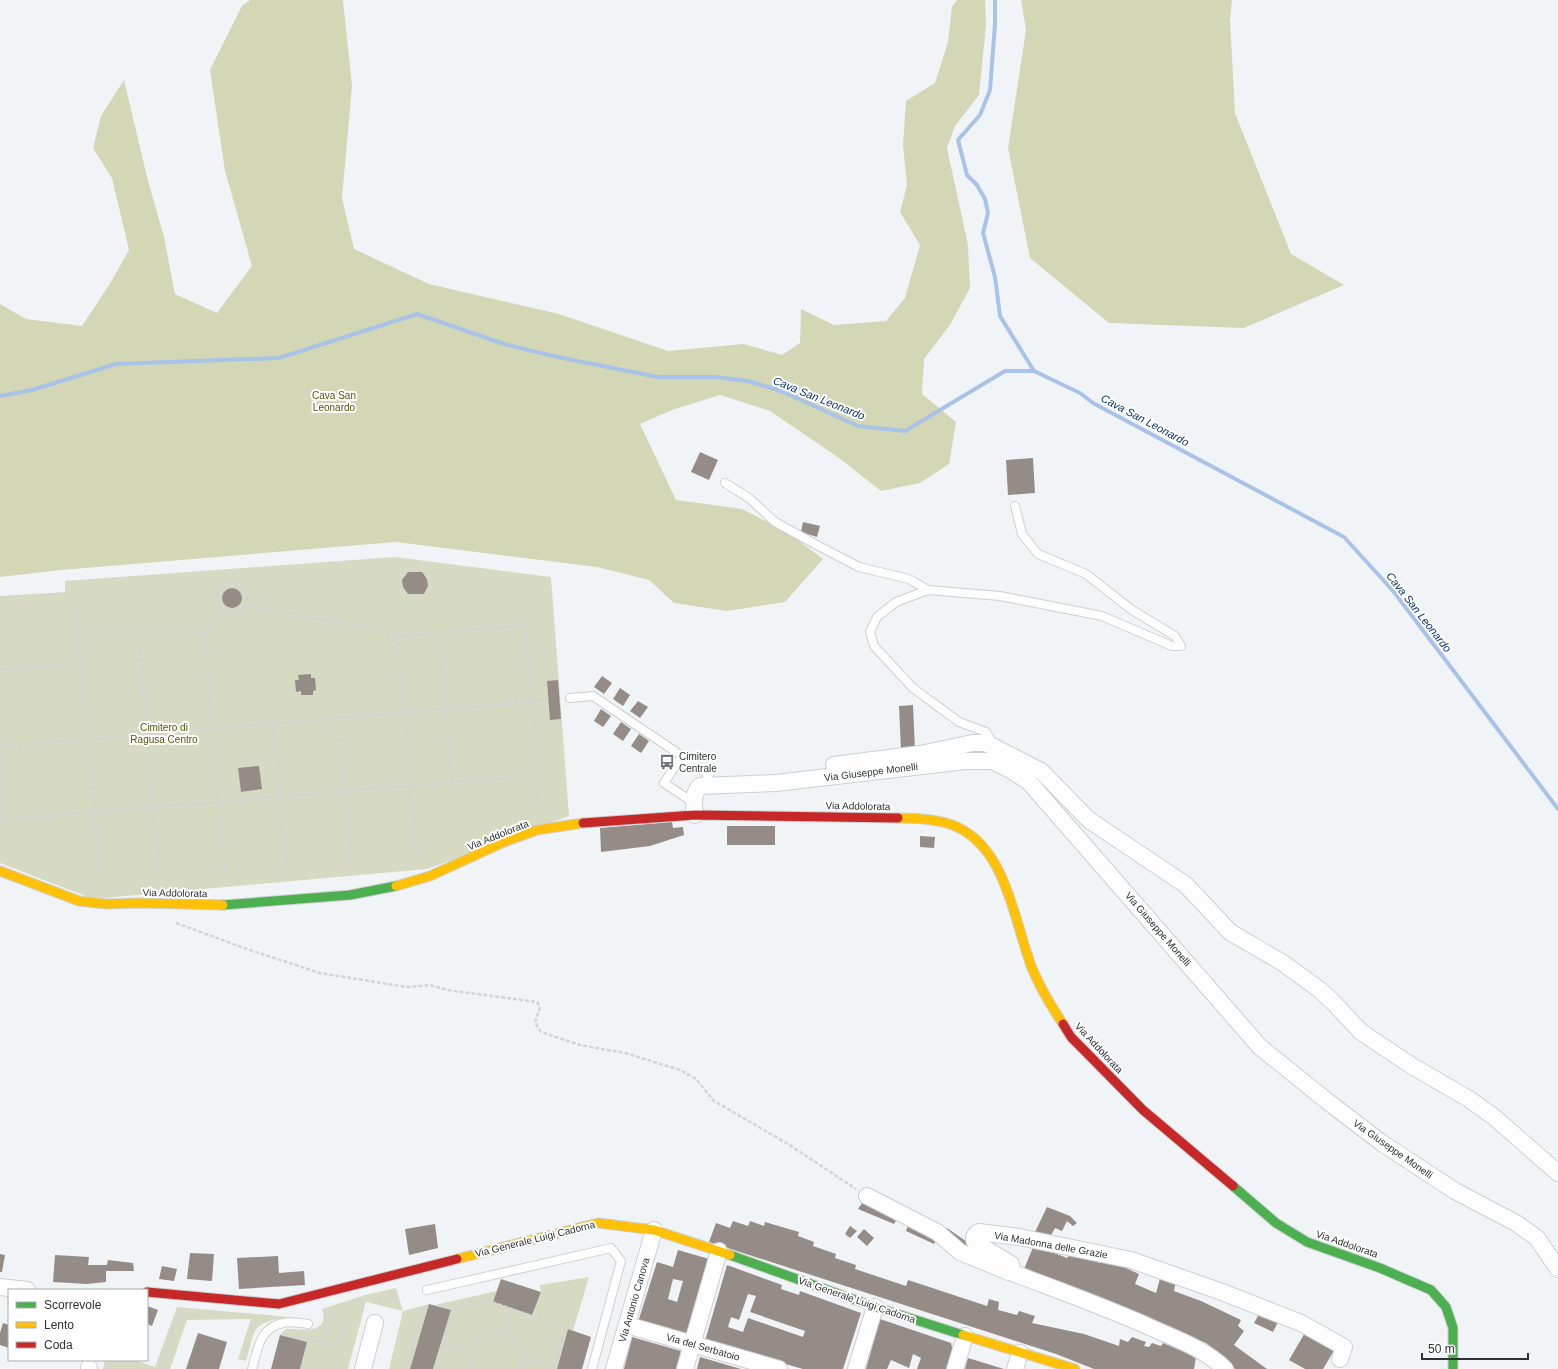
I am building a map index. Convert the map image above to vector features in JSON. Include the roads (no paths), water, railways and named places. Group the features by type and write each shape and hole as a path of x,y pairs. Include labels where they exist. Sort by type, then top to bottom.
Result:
{"street":[{"path":"776,783 801,770 920,754 973,743 985,743 996,748 1041,771 1089,820 1186,885 1230,932 1283,963 1320,990 1361,1032 1494,1117 1558,1173"},
{"name":"Via Giuseppe Monelli","path":"700,786 776,783 965,760 992,761 1011,770 1029,782 1260,1047 1382,1143 1455,1191 1516,1223 1537,1238 1558,1269"},
{"path":"695,809 696,791 700,786"},
{"name":"Via Addolorata","path":"0,871 79,901 106,904 141,903 230,906 350,895 378,890 423,878 504,842 537,830 570,824 695,809 914,818 936,821 955,826 969,834 981,845 992,857 1002,874 1038,982 1054,1013 1071,1036 1143,1110 1276,1223 1307,1242 1380,1268 1432,1290 1446,1306 1453,1328 1453,1369"},
{"path":"867,1196 937,1232 960,1252 1105,1307 1196,1347 1225,1369"},
{"name":"Via Generale Luigi Cadorna","path":"148,1292 279,1304 598,1223 654,1230 719,1251 875,1307 964,1336 1075,1369"},
{"name":"Via Antonio Canova","path":"614,1369 654,1230"},
{"name":"Via Madonna delle Grazie","path":"1012,1273 1010,1264 976,1243 974,1240 976,1234 979,1232 1019,1237 1138,1262 1222,1292 1300,1323 1344,1347 1340,1359"},
{"path":"685,1369 719,1251"},
{"path":"0,1287 18,1289"},
{"path":"856,1369 875,1307"},
{"path":"363,1369 375,1323"},
{"name":"Via del Serbatoio","path":"627,1325 779,1369"},
{"path":"955,1369 964,1336"},
{"path":"1015,1369 1020,1353"}],"lane":[{"path":"725,483 749,498 775,522 859,567 909,579 928,590 1000,596 1102,616 1172,646 1181,646 1176,636 1132,610 1086,574 1038,554 1022,534 1014,506"},
{"path":"928,590 896,602 877,617 870,632 874,646 913,688 959,722 986,732 996,748"},
{"path":"570,698 593,696 682,756 709,775 700,786"},
{"path":"682,756 664,783 695,809"},
{"path":"427,1290 611,1248 621,1261 592,1369"},
{"path":"252,1369 262,1336 273,1326 284,1322 308,1324"}],"waterway":[{"path":"995,0 995,24 990,90 980,115 958,140 967,175 977,185 985,199 988,213 983,233 995,277 1000,316 1034,371"},
{"name":"Cava San Leonardo","path":"0,396 32,390 116,364 279,358 417,314 504,344 553,356 658,377 716,377 748,381 781,391 858,426 905,431 1005,371 1034,371 1080,393 1093,403 1344,537 1394,592 1558,809"}],"place":[{"name":"Cimitero Centrale","path":"667,762"}],"park label":[{"name":"Cimitero di Ragusa Centro","path":"164,732"}]}
